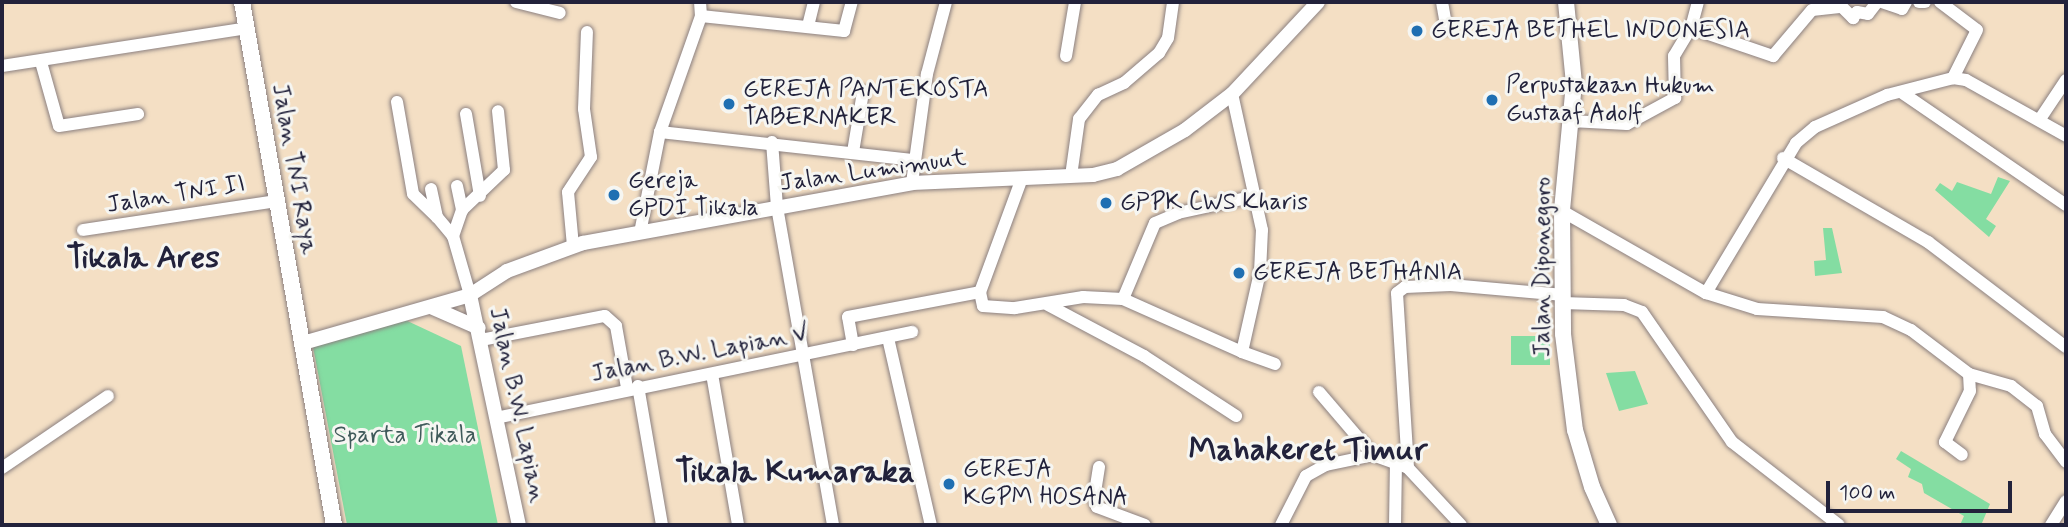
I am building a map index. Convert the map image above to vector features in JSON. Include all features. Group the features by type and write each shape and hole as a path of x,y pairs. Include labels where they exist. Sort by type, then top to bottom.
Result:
{"main road":[{"name":"Jalan TNI Raya","path":"242,2 334,525"},
{"name":"Jalan Diponegoro","path":"1566,2 1573,58 1571,121 1562,211 1568,396 1588,476 1609,525"}],"street":[{"path":"516,2 560,13"},
{"path":"640,233 660,132 701,16 701,2"},
{"path":"808,26 814,2"},
{"path":"701,16 844,31 852,2"},
{"path":"912,183 927,74 946,2"},
{"path":"1066,56 1075,2"},
{"path":"1071,176 1079,118 1098,95 1124,83 1159,53 1168,38 1173,2"},
{"name":"Jalan Lumimuut","path":"303,343 470,295 507,271 573,246 912,183 1093,175 1131,163 1232,94 1318,2"},
{"path":"1442,2 1447,29"},
{"path":"1571,121 1627,124 1675,99 1674,56 1691,28 1698,2"},
{"path":"1691,28 1773,56 1812,10 1842,7 1853,18 1857,12 1868,14 1877,2"},
{"path":"1882,2 1902,9 1906,2"},
{"path":"1919,2 1925,2"},
{"path":"1940,2 1977,30 1953,78"},
{"path":"2,66 247,28"},
{"path":"573,246 568,192 591,158 584,109 587,32"},
{"path":"41,62 59,126 138,114"},
{"path":"1706,293 1783,158 1815,127 1901,92 1953,78 1976,82 2066,136"},
{"path":"2040,119 2066,80"},
{"path":"853,152 863,92"},
{"path":"1901,92 2066,205"},
{"path":"1232,94 1255,196 1262,259 1242,352"},
{"path":"397,102 413,194 453,236 470,295"},
{"path":"462,210 480,196 504,170 498,111"},
{"path":"466,114 480,196"},
{"path":"660,132 772,142 914,160"},
{"path":"772,142 776,207 833,525"},
{"path":"1783,158 1928,242 2066,347"},
{"path":"1022,178 980,292 979,301 988,308 1048,305 1083,297 1124,299 1275,364"},
{"path":"453,236 462,210 457,186"},
{"path":"431,189 437,217"},
{"path":"1124,299 1160,219 1255,196"},
{"name":"Jalan TNI II","path":"83,230 276,201"},
{"path":"1562,211 1706,293 1764,310 1832,310 1883,317 1911,330 1969,374 2011,386 2037,406 2045,434 2066,462"},
{"path":"1395,525 1402,466 1396,305 1399,289 1451,285 1623,304 1642,312 1732,442 1839,525"},
{"path":"853,345 848,317 980,292"},
{"name":"Jalan B.W. Lapian","path":"470,295 519,525"},
{"path":"1048,305 1144,356 1236,416"},
{"path":"430,307 480,334 597,316 610,317 619,337 633,387 662,525"},
{"name":"Jalan B.W. Lapian V","path":"496,418 633,387 801,357 912,332"},
{"path":"888,338 931,525"},
{"path":"712,373 738,525"},
{"path":"1962,455 1945,442 1970,391 1969,374"},
{"path":"1319,392 1373,455"},
{"path":"2,468 108,396"},
{"path":"1280,525 1306,476 1352,457 1373,455 1402,466 1461,525"},
{"path":"1099,467 1094,498 1097,507 1145,525"},
{"path":"2051,525 2066,501"}],"green space":[{"path":"1998,177 2010,181 1986,219 1996,226 1989,237 1935,190 1940,183 1952,191 1957,182 1991,194"},
{"path":"1823,228 1832,228 1842,273 1815,276 1814,261 1826,260"},
{"name":"Sparta Tikala","path":"401,318 461,346 498,525 347,525 313,347"},
{"path":"1511,336 1550,336 1550,365 1511,365"},
{"path":"1635,371 1648,404 1619,411 1606,373"},
{"path":"1901,451 1990,504 1982,523 1985,525 1960,525 1964,516 1924,493 1922,484 1908,477 1911,469 1896,459"}],"place":[{"name":"GEREJA BETHEL INDONESIA","path":"1417,31"},
{"name":"Perpustakaan Hukum Gustaaf Adolf","path":"1492,100"},
{"name":"GEREJA PANTEKOSTA TABERNAKER","path":"729,104"},
{"name":"Gereja GPDI Tikala","path":"614,195"},
{"name":"GPPK CWS Kharis","path":"1106,203"},
{"name":"GEREJA BETHANIA","path":"1239,273"},
{"name":"GEREJA KGPM HOSANA","path":"949,484"}],"district":[{"name":"Tikala Ares","path":"143,258"},
{"name":"Mahakeret Timur","path":"1308,450"},
{"name":"Tikala Kumaraka","path":"795,472"}]}
